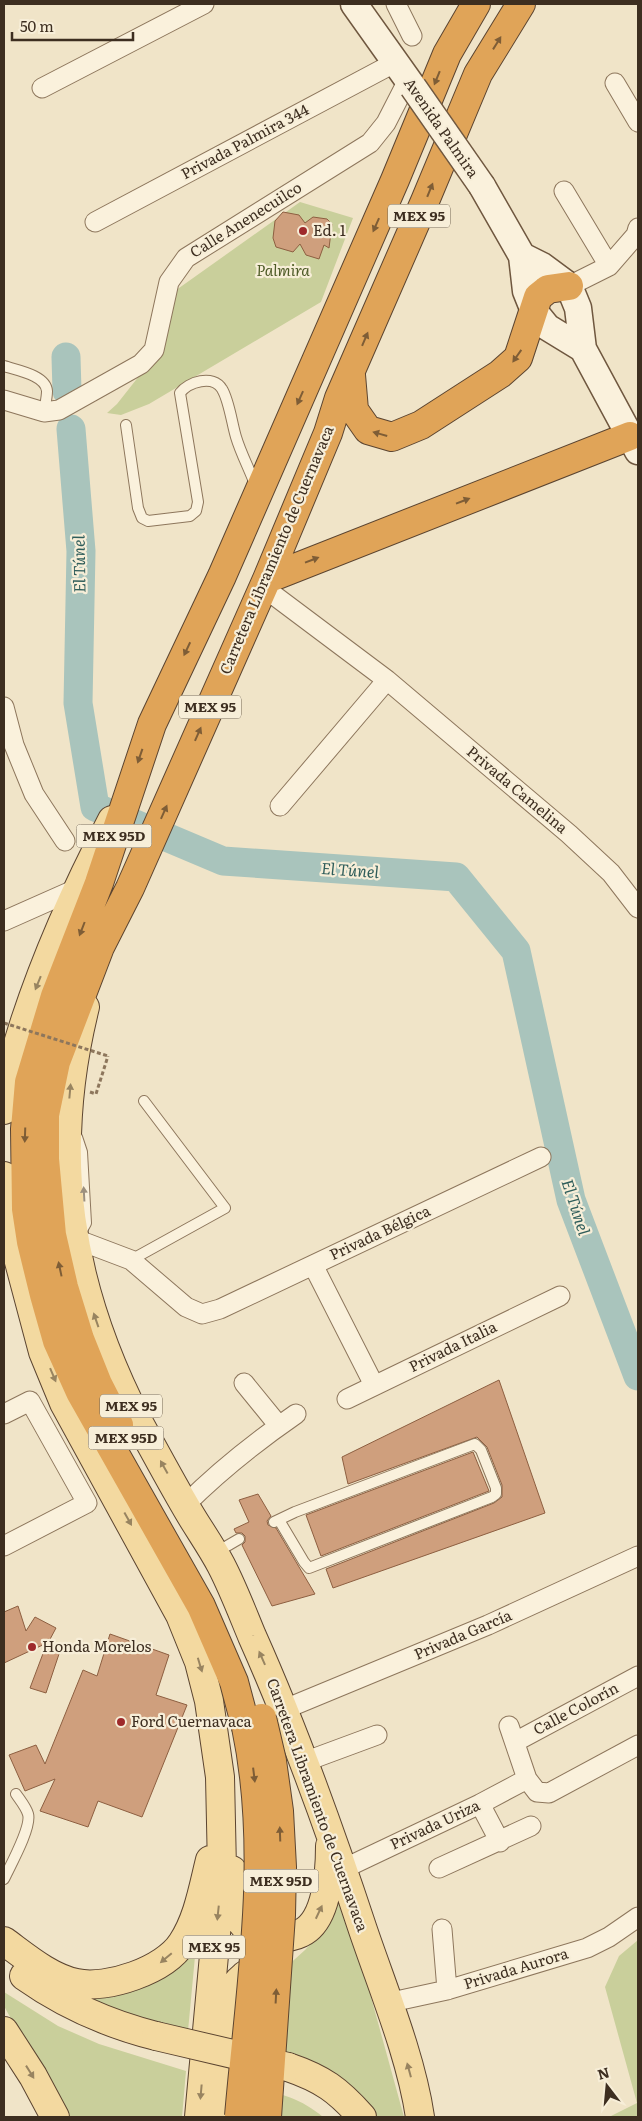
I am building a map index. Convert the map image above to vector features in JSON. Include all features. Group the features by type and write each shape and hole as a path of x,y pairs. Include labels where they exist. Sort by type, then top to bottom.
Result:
{"highway":[{"name":"MEX 95","path":"129,788 152,724 259,492 391,190 447,54 476,4"},
{"name":"Carretera Libramiento de Cuernavaca","path":"100,948 130,888 265,583 328,433 339,398 426,201 478,74 521,4"},
{"path":"351,371 354,410 368,430 392,437 421,425 500,374 518,358 538,298 542,292 556,287 569,286"},
{"path":"265,583 634,444"},
{"name":"MEX 95D","path":"129,788 85,884 55,996 29,1082 24,1147 26,1209 31,1242 57,1341 80,1392 183,1574 250,1676 262,1718 272,1761 279,1811 282,1867 281,1915 267,2117"},
{"name":"MEX 95D","path":"100,948 59,1053 48,1094 45,1115 44,1159 52,1234 64,1287 80,1339 98,1384 122,1432 194,1557 220,1631 252,1754 257,1805 258,1915 239,2117"}],"main road":[{"name":"Avenida Palmira","path":"354,4 482,186 522,256 526,291 534,311 547,327 583,349"},
{"path":"522,256 542,266 569,286 578,308 583,349 634,444"},
{"path":"4,1110 6,1085 35,991 85,884"},
{"name":"Carretera Libramiento de Cuernavaca","path":"100,948 82,1018 70,1088 68,1118 66,1162 73,1236 83,1283 114,1372 138,1421 185,1506 222,1565 285,1709 331,1834 387,2003 405,2058 420,2117"},
{"name":"MEX 95","path":"4,1176 6,1213 43,1352 64,1403 183,1623 199,1662 209,1701 220,1777 222,1869 199,2117"},
{"path":"220,1777 237,1903 242,1922 253,1933 268,1939 288,1938 303,1933"},
{"path":"4,1942 38,1966 59,1977 77,1983 92,1984 113,1981 150,1970 181,1945 193,1924 221,1818"},
{"path":"218,2117 222,2042 227,2000 233,1987 245,1974 261,1968 303,1933 316,1918 325,1897 330,1868 331,1834"},
{"path":"4,1958 18,1972 63,2001 155,2044"},
{"path":"4,1982 50,2011 90,2030 287,2075 312,2075 331,2086 362,2117"},
{"path":"4,2031 33,2076 55,2117"},
{"path":"287,2075 339,2117"}],"street":[{"path":"42,88 204,4"},
{"path":"396,4 412,36"},
{"name":"Privada Palmira 344","path":"95,222 405,76"},
{"name":"Calle Anenecuilco","path":"44,412 59,410 141,364 154,350 169,282 186,258 370,143 386,123 405,76"},
{"path":"615,83 638,122"},
{"path":"564,190 609,266"},
{"path":"569,286 609,266 636,235 638,228"},
{"path":"4,400 44,412"},
{"name":"Privada Camelina","path":"265,583 388,680 569,834 611,873 638,908"},
{"path":"280,806 388,680"},
{"path":"4,707 9,748 34,794 65,841"},
{"path":"4,921 85,884"},
{"name":"Privada Bélgica","path":"374,1385 314,1265 541,1157"},
{"path":"73,1236 131,1260 186,1307 202,1314 220,1309 314,1265"},
{"name":"Privada Italia","path":"347,1398 560,1296"},
{"path":"244,1383 279,1426"},
{"path":"4,1414 30,1401 88,1503 4,1546"},
{"path":"185,1506 216,1474 246,1449 296,1414"},
{"name":"Privada García","path":"285,1709 488,1625 638,1556"},
{"name":"Calle Colorín","path":"532,1785 512,1734 638,1676"},
{"path":"304,1762 377,1735"},
{"name":"Privada Uriza","path":"342,1869 480,1804 532,1785 549,1793 638,1745"},
{"path":"480,1804 500,1842"},
{"path":"439,1868 500,1842 531,1826"},
{"name":"Privada Aurora","path":"387,2003 447,1990 587,1948 609,1937 638,1917"},
{"path":"442,1929 447,1990"}],"lane":[{"path":"4,366 38,378 45,384 47,390 44,412"},
{"path":"126,425 138,508 142,518 148,521 190,516 196,511 198,502 180,393 184,388 207,380 215,381 222,389 237,440 259,492"},
{"path":"131,1260 225,1208 144,1101"},
{"path":"474,1444 481,1450 496,1488 496,1494 492,1497 309,1568 277,1521 295,1512 474,1444"},
{"path":"214,1554 239,1539"},
{"path":"4,1879 29,1818 28,1813 16,1794"}],"path":[{"path":"4,1023 108,1056 96,1094"}],"green space":[{"name":"Palmira","path":"300,202 353,218 321,302 149,404 121,415 107,413 117,404 158,352 172,293"},
{"path":"338,1902 366,1979 404,2117 372,2117 282,2052 284,1969 325,1928"},
{"path":"197,1935 188,2031 143,2020 66,1992"},
{"path":"638,1940 638,2117 609,2117 637,2103 605,1987 619,1956"},
{"path":"4,1992 58,2026 99,2044 186,2071 182,2117 65,2117 4,2006"},
{"path":"233,2083 292,2098 313,2109 323,2117 231,2117"}],"building":[{"name":"Ed. 1","path":"283,212 299,215 305,223 313,217 327,219 332,224 329,248 324,245 319,259 306,255 300,244 293,252 276,247 273,238 275,221"},
{"path":"499,1380 545,1513 333,1588 326,1569 494,1503 502,1497 502,1485 487,1447 477,1437 348,1484 342,1457"},
{"path":"473,1452 489,1491 321,1556 306,1515"},
{"path":"258,1494 271,1516 267,1521 268,1525 276,1528 315,1594 272,1606 242,1545 245,1542 245,1536 242,1533 236,1533 234,1529 249,1522 239,1500"},
{"name":"Honda Morelos","path":"18,1606 26,1631 35,1617 56,1628 48,1643 61,1648 46,1693 30,1688 47,1643 4,1663 4,1612"},
{"name":"Ford Cuernavaca","path":"110,1634 169,1655 156,1695 187,1705 142,1817 98,1801 88,1827 40,1811 55,1779 25,1791 9,1755 36,1745 45,1764 83,1670 97,1676"}],"waterway":[{"name":"El Túnel","path":"66,357 67,391"},
{"name":"El Túnel","path":"71,429 81,551 78,703 95,807 223,861 456,877 516,951 571,1200 638,1376"}],"place":[{"name":"Ed. 1","path":"303,231"},
{"name":"Honda Morelos","path":"32,1647"},
{"name":"Ford Cuernavaca","path":"121,1722"}]}
